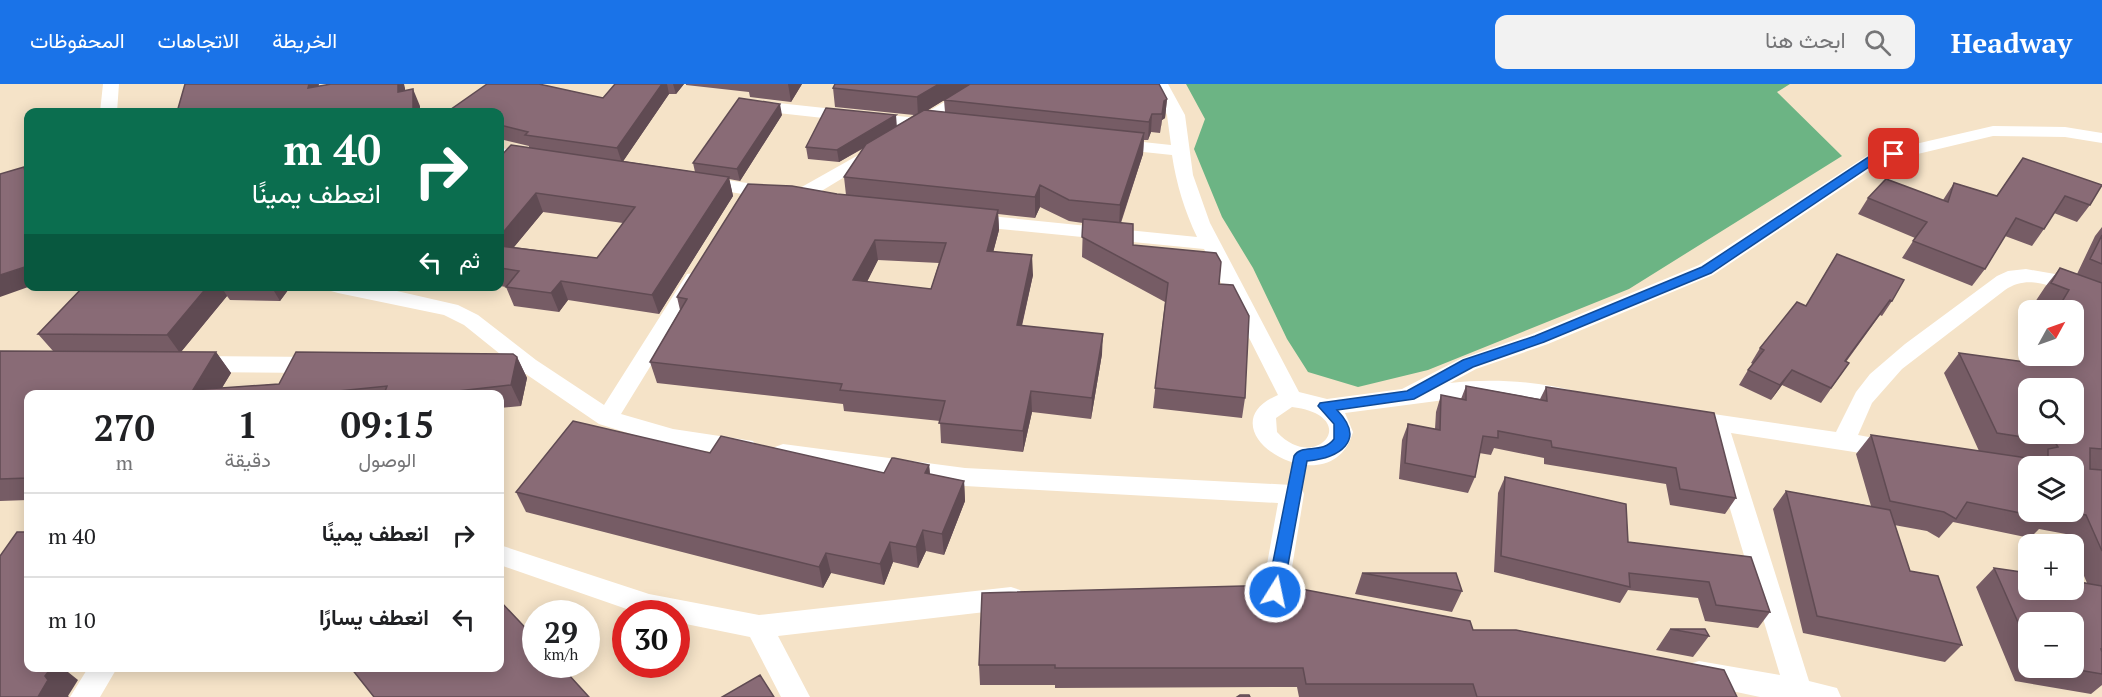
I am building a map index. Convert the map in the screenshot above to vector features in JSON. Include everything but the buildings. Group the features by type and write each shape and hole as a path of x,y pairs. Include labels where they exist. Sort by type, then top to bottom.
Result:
{"street":[{"path":"109,108 111,84"},
{"path":"798,197 987,84"},
{"path":"1160,84 1176,115 1184,175 1200,223 1291,399"},
{"path":"746,104 955,128"},
{"path":"1410,395 1468,364 1540,339 1706,270 1874,159 1993,131 2065,132 2102,138"},
{"path":"1098,142 1181,151"},
{"path":"509,154 553,160"},
{"path":"680,179 819,202"},
{"path":"737,209 749,190"},
{"path":"948,217 1210,244"},
{"path":"607,417 707,258"},
{"path":"1844,441 1849,424 1864,395 1900,358 2013,276 2041,278 2102,302"},
{"path":"367,291 451,310 471,321 528,365 607,417 673,438 965,477 1292,494"},
{"path":"174,364 337,365"},
{"path":"288,385 301,365"},
{"path":"492,365 528,365"},
{"path":"1325,406 1475,388 1531,392 1594,403"},
{"path":"1291,399 1309,400 1325,406 1341,422 1343,432 1341,441 1326,454 1301,456 1285,451 1273,443 1265,432 1263,421 1268,410 1277,403 1291,399"},
{"path":"1660,414 1913,452"},
{"path":"1716,423 1799,693"},
{"path":"1275,594 1292,494 1301,456"},
{"path":"504,556 649,605 759,627 991,599 1038,598"},
{"path":"759,627 796,697"},
{"path":"1671,668 1827,697"},
{"path":"84,697 100,672"}],"green space":[{"path":"1186,84 1790,84 1777,92 1842,156 1629,289 1428,370 1358,387 1308,372 1287,339 1253,268 1222,217 1194,149 1205,119"}],"route":[{"path":"1275,592 1301,456 1326,454 1341,441 1343,432 1341,422 1325,406 1410,395 1468,364 1540,339 1706,270 1874,159 1894,154"}]}
